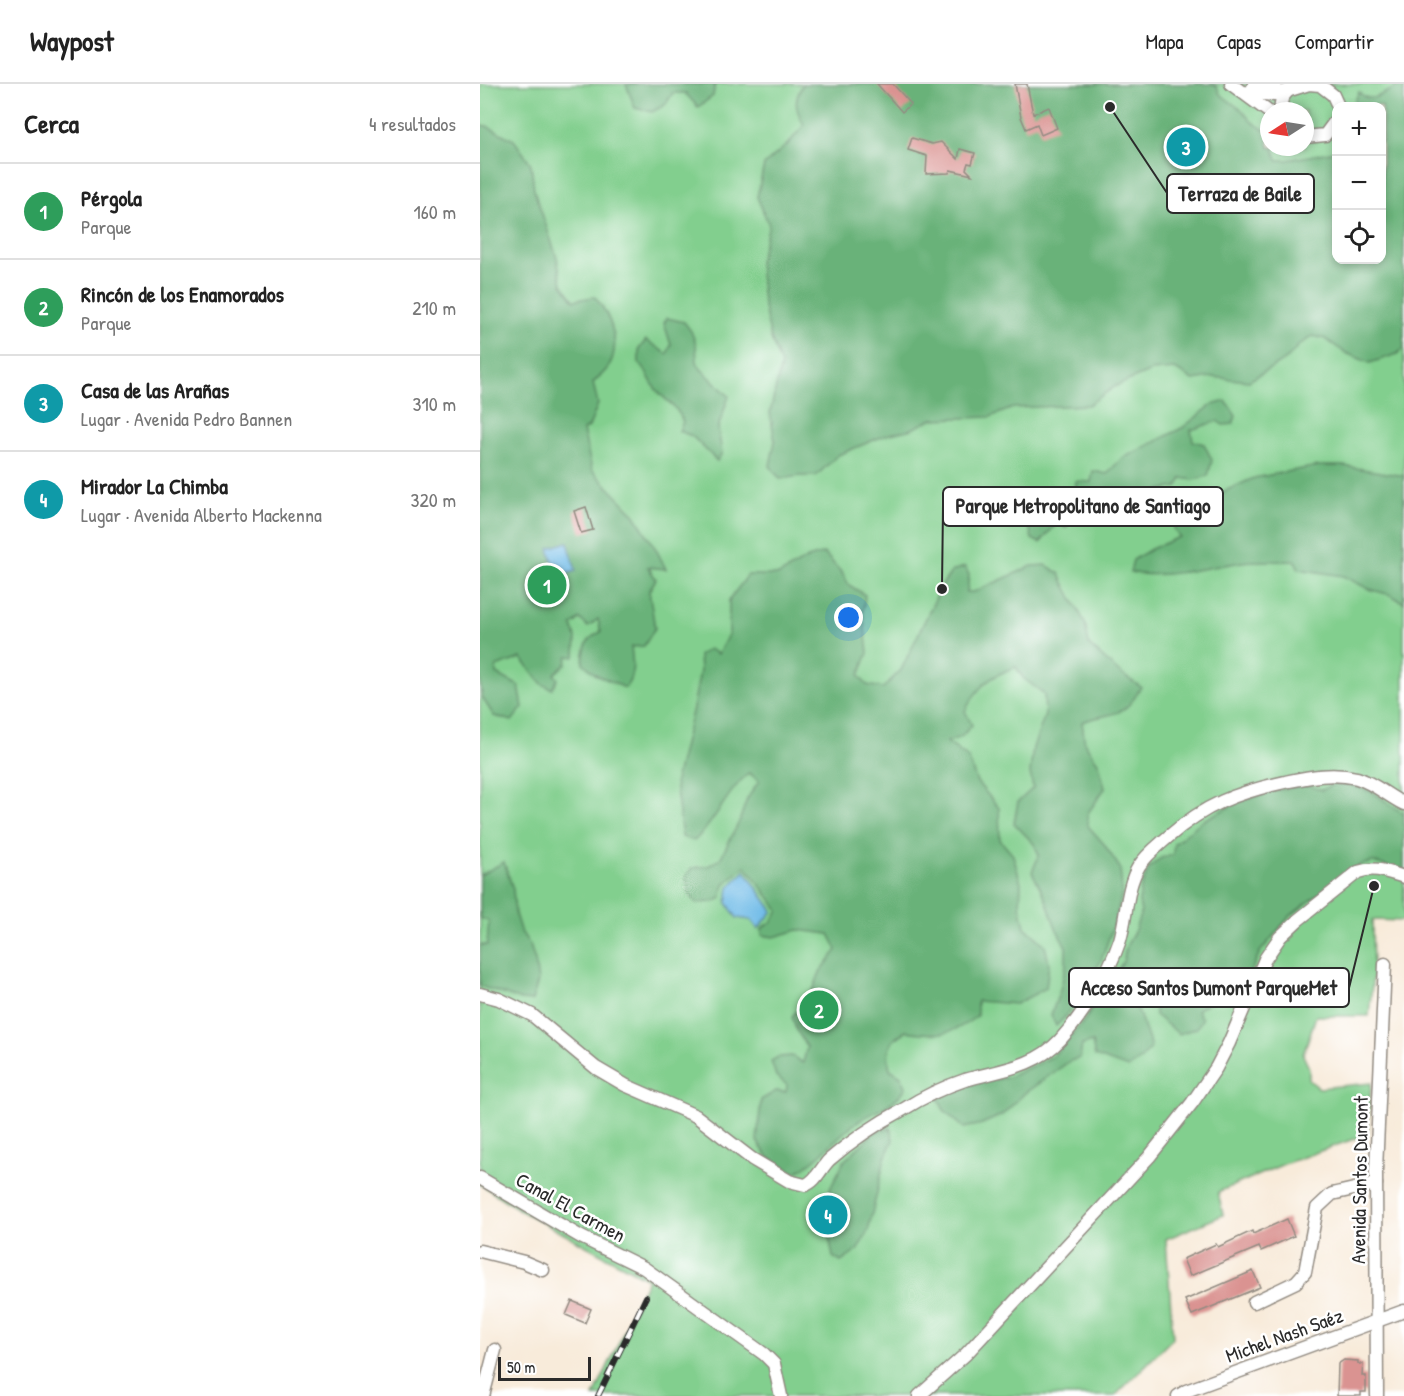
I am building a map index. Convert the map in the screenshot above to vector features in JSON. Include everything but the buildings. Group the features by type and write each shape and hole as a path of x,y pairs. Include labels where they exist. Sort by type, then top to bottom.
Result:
{"street":[{"path":"1231,84 1274,95 1309,84 1320,85 1333,94 1336,102"},
{"path":"1243,88 1276,84"},
{"path":"1243,88 1260,104"},
{"path":"1281,102 1287,92"},
{"path":"1314,136 1325,135 1332,125"},
{"path":"480,994 517,1006 532,1015 596,1068 626,1085 696,1116 752,1159 789,1181 804,1185 814,1180 828,1161 845,1147 903,1109 956,1083 1011,1070 1044,1053 1059,1041 1080,1013 1112,960 1120,939 1131,886 1138,867 1151,851 1202,811 1240,794 1299,779 1326,775 1366,782 1404,804"},
{"path":"919,1396 966,1354 1149,1157 1178,1121 1216,1068 1265,959 1280,937 1358,872 1379,869 1404,878"},
{"name":"Avenida Santos Dumont","path":"1377,1396 1376,1184 1385,964"},
{"name":"Canal El Carmen","path":"480,1178 581,1237 644,1268 769,1359 774,1364 781,1396"},
{"path":"1254,1302 1296,1282 1305,1272 1317,1208 1332,1194 1376,1184"},
{"path":"480,1251 524,1262 543,1270"},
{"name":"Michel Nash Saéz","path":"1179,1396 1186,1391 1404,1311"},
{"path":"483,1396 495,1350"}],"green space":[{"path":"480,84 1404,84 1404,921 1372,920 1373,974 1369,1016 1316,1016 1303,1055 1309,1068 1309,1080 1319,1088 1371,1083 1368,1134 1284,1164 1218,1192 1223,1215 1166,1239 1173,1338 1115,1396 594,1396 648,1279 523,1212 480,1184"},
{"path":"626,84 715,84 713,96 698,107 685,93 673,93 665,105 652,112 635,108"},
{"path":"803,84 1212,84 1217,87 1220,94 1260,127 1260,156 1276,156 1277,160 1288,160 1332,152 1332,264 1386,264 1386,102 1354,102 1359,92 1369,98 1375,97 1404,84 1404,348 1397,354 1370,363 1346,353 1325,339 1313,336 1299,345 1288,358 1249,381 1212,377 1193,380 1175,369 1151,371 1116,386 1088,405 1013,408 990,417 932,419 912,429 886,435 838,455 816,476 780,479 770,466 775,441 770,413 781,365 771,339 763,303 759,262 769,225 757,197 764,165 789,143 804,125 796,104"},
{"path":"480,125 487,126 514,140 531,164 534,190 557,258 562,284 574,300 595,297 610,322 614,341 612,360 607,369 593,383 598,404 589,427 583,430 592,470 634,514 666,569 648,567 656,579 649,591 655,628 644,646 631,647 632,674 625,688 595,674 583,663 589,640 601,632 598,619 588,627 580,619 572,625 576,637 575,657 568,656 566,664 554,674 558,679 552,689 542,684 521,658 496,667 497,674 519,686 523,707 512,721 494,716 483,699 480,684"},
{"path":"667,318 684,322 691,331 696,344 697,362 701,369 729,396 718,428 722,453 717,461 692,436 679,431 683,422 681,416 655,388 639,363 639,349 646,340 667,354 671,345 664,323"},
{"path":"1226,401 1236,416 1233,424 1223,425 1217,421 1191,430 1193,441 1204,444 1212,460 1208,476 1193,480 1182,478 1177,487 1161,490 1149,498 1140,494 1127,501 1123,510 1107,511 1095,519 1087,517 1073,519 1066,528 1057,523 1040,543 1032,539 1027,516 1057,489 1075,493 1076,481 1091,482 1093,471 1107,474 1121,459 1182,428 1212,405"},
{"path":"1318,466 1344,466 1404,476 1404,603 1391,595 1369,589 1343,576 1299,569 1295,561 1242,562 1157,575 1130,572 1133,560 1151,549 1180,537 1174,530 1175,513 1254,478"},
{"path":"824,553 842,573 849,585 865,595 863,611 868,653 859,676 867,685 883,688 901,670 942,585 952,571 965,567 969,575 967,592 974,592 1032,566 1046,565 1059,573 1085,623 1089,645 1120,673 1141,687 1128,706 1122,710 1082,722 1085,744 1099,764 1105,788 1088,813 1088,826 1104,844 1120,868 1122,892 1117,915 1101,961 1066,1016 1056,1026 1051,1015 1066,965 1066,947 1032,872 1039,855 1034,844 1014,823 1018,802 1033,788 1030,773 1033,748 1045,715 1044,694 1023,678 1016,667 992,678 975,695 965,711 972,725 961,737 947,742 968,758 977,782 999,808 1000,840 1013,855 1021,883 1020,905 1025,927 1045,945 1049,964 1046,988 1016,1004 977,1001 977,1016 952,1031 927,1034 906,1031 895,1038 888,1056 890,1069 901,1076 906,1087 901,1094 889,1104 853,1125 811,1163 795,1173 768,1157 757,1141 761,1100 776,1091 786,1092 787,1085 776,1076 771,1061 778,1057 792,1056 803,1063 807,1047 792,1017 814,988 820,972 837,950 829,934 798,930 774,937 762,935 762,928 771,923 779,910 745,866 724,885 721,898 714,902 696,903 689,894 686,876 692,868 708,866 720,859 739,822 747,799 759,781 749,773 694,841 682,837 675,781 693,708 700,671 699,655 709,649 718,654 729,633 729,600 748,575 779,575 808,558"},
{"path":"1334,784 1351,785 1372,792 1404,814 1404,871 1373,862 1361,865 1344,875 1290,916 1260,952 1241,992 1224,997 1197,1010 1202,1019 1197,1028 1179,1034 1155,1015 1155,1003 1164,994 1146,992 1133,982 1137,1008 1151,1048 1128,1068 1095,1056 1092,1042 1082,1045 1080,1058 1070,1061 1025,1093 1002,1115 982,1124 964,1128 944,1110 938,1098 963,1086 1009,1077 1052,1057 1084,1021 1123,962 1127,945 1141,912 1139,902 1141,887 1150,867 1161,858 1173,855 1174,844 1202,821 1238,802 1272,791 1306,785 1322,790"},
{"path":"504,862 513,889 515,914 520,930 530,945 535,961 538,981 532,1001 521,1000 480,986 480,945 487,945 489,921 480,918 480,875"},
{"path":"891,1128 893,1140 885,1158 868,1231 857,1251 841,1262 833,1257 827,1226 827,1195 844,1161 876,1131"}],"water":[{"path":"568,542 576,571 557,577 549,548"},
{"path":"745,871 773,911 758,929 751,920 737,918 727,903 729,887"}],"railway":[{"path":"598,1396 646,1297"}],"place":[{"name":"Terraza de Baile","path":"1110,107"},
{"name":"Casa de las Arañas","path":"1186,147"},
{"name":"Pérgola","path":"547,585"},
{"name":"Parque Metropolitano de Santiago","path":"942,589"},
{"name":"Acceso Santos Dumont ParqueMet","path":"1374,886"},
{"name":"Rincón de los Enamorados","path":"819,1010"},
{"name":"Mirador La Chimba","path":"828,1215"}]}
